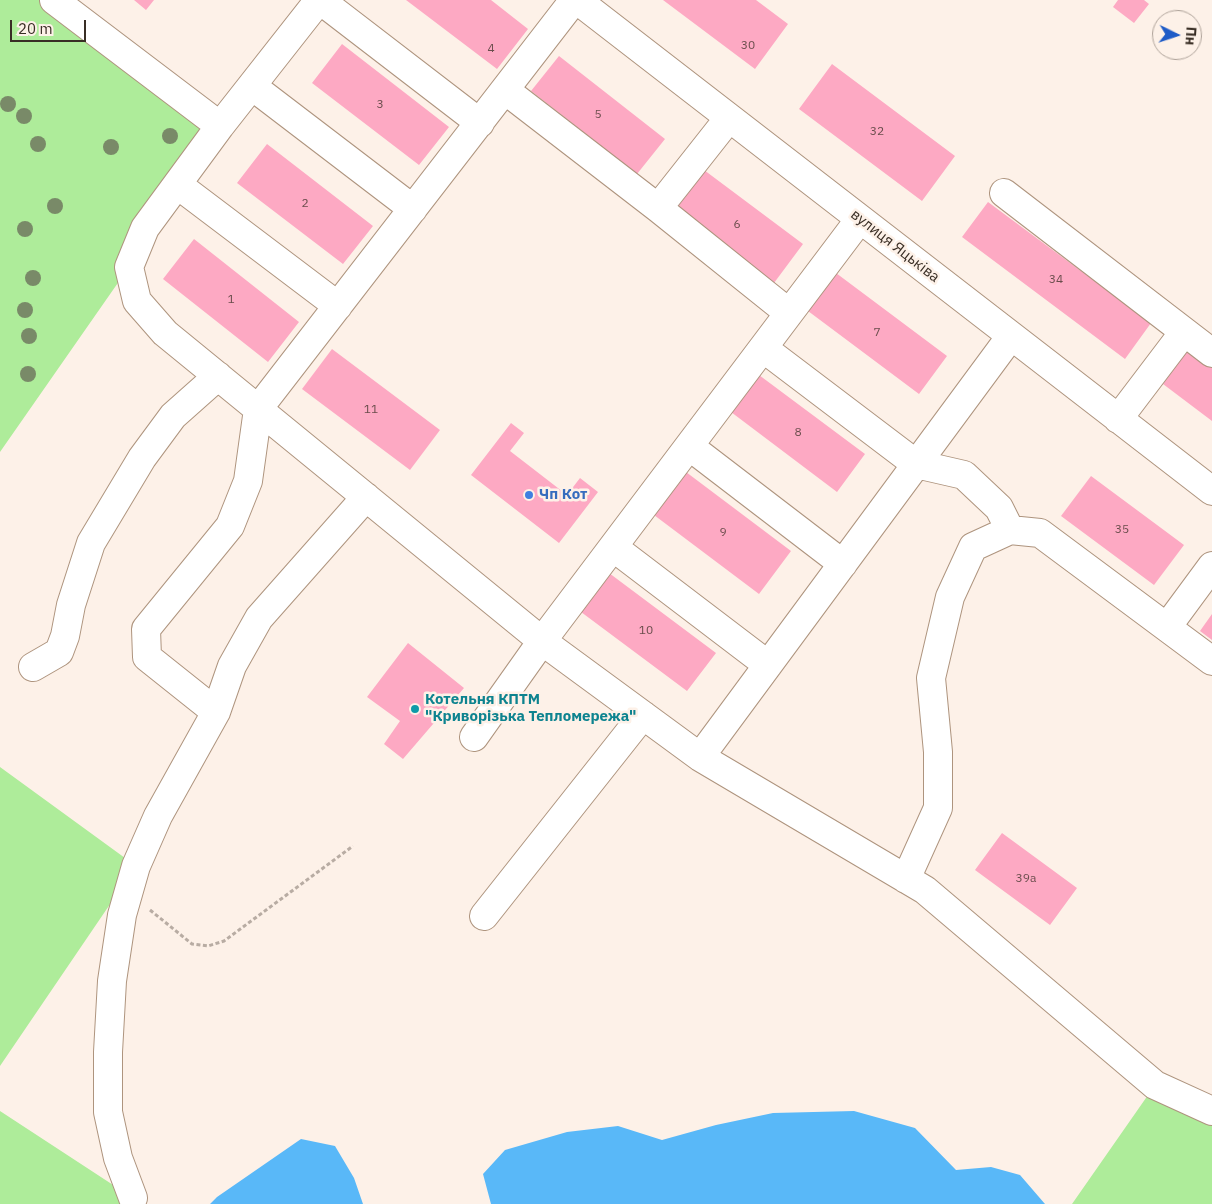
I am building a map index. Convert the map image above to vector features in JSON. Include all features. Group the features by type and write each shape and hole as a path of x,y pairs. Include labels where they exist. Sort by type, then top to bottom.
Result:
{"street":[{"path":"54,0 220,126"},
{"path":"480,123 320,0 220,126 145,228 129,267 137,301 165,333 542,641 700,758 925,890 1156,1085 1212,1110"},
{"path":"216,712 147,657 146,629 230,526 248,481 258,409 575,0"},
{"name":"вулиця Яцьківа","path":"575,0 1212,491"},
{"path":"252,86 412,210"},
{"path":"505,90 658,208 789,313"},
{"path":"658,208 729,118"},
{"path":"178,184 338,306"},
{"path":"1004,193 1212,353"},
{"path":"474,737 542,641 860,219"},
{"path":"1118,419 1184,332"},
{"path":"700,758 1011,336"},
{"path":"763,348 916,464 964,475 999,508 1010,530"},
{"path":"34,667 59,652 65,636 71,605 91,543 142,458 173,416 218,376"},
{"path":"689,446 843,564"},
{"path":"133,1198 118,1158 108,1112 108,1052 112,981 122,915 136,866 158,816 216,712 232,666 259,618 366,497"},
{"path":"906,879 938,808 938,752 931,678 950,596 973,547 1010,530 1040,533 1212,661"},
{"path":"613,547 768,665"},
{"path":"1167,627 1212,566"},
{"path":"484,916 642,715"}],"path":[{"path":"129,892 192,944 208,946 224,941 353,846"}],"green space":[{"path":"0,0 54,0 220,126 129,267 0,452"},
{"path":"0,767 136,866 0,1066"},
{"path":"1155,1085 1212,1111 1212,1204 1072,1204"},
{"path":"0,1111 133,1198 141,1204 0,1204"}],"water":[{"path":"854,1111 915,1128 956,1170 991,1167 1020,1175 1045,1204 491,1204 483,1174 505,1150 567,1132 618,1126 662,1140 716,1125 773,1113"},
{"path":"301,1139 335,1146 354,1178 363,1204 210,1204 217,1197"}],"building":[{"path":"134,0 154,0 146,10"},
{"path":"406,0 491,0 528,29 497,69"},
{"path":"663,0 756,0 788,24 755,69"},
{"path":"1118,0 1144,0 1149,4 1134,23 1113,7"},
{"path":"342,44 449,127 419,165 312,83"},
{"path":"559,56 665,139 637,174 531,91"},
{"path":"832,64 955,156 922,201 799,109"},
{"path":"267,144 373,226 343,264 237,183"},
{"path":"700,167 803,244 774,283 671,205"},
{"path":"988,202 1151,323 1125,359 962,237"},
{"path":"194,239 299,322 268,362 163,279"},
{"path":"836,273 947,356 919,394 808,311"},
{"path":"1190,347 1212,363 1212,421 1163,384"},
{"path":"332,349 440,430 410,470 302,389"},
{"path":"759,375 865,454 837,492 731,412"},
{"path":"511,423 524,433 510,451 567,495 580,478 598,492 559,543 471,475"},
{"path":"686,472 791,551 759,594 654,515"},
{"path":"1091,476 1184,545 1154,585 1061,516"},
{"path":"605,570 716,653 687,691 577,609"},
{"path":"1212,614 1212,640 1200,631"},
{"name":"Котельня КПТМ \"Криворізька Тепломережа\"","path":"408,643 464,688 403,759 384,744 400,721 367,697"},
{"path":"1002,833 1077,888 1050,925 975,870"}],"place":[{"name":"Чп Кот","path":"529,495"},
{"name":"Котельня КПТМ \"Криворізька Тепломережа\"","path":"415,709"}]}
